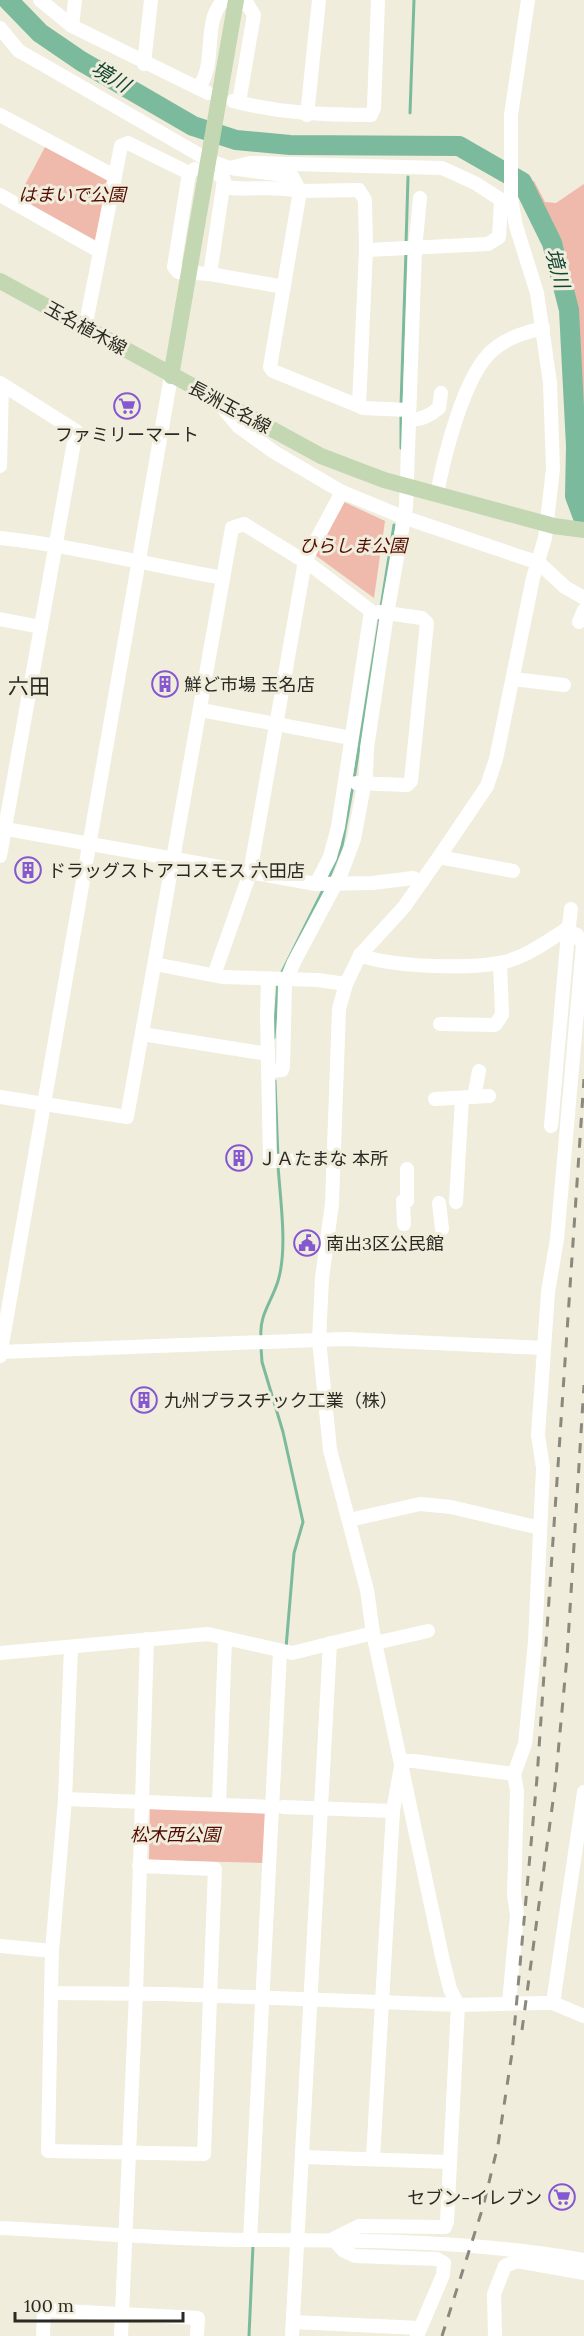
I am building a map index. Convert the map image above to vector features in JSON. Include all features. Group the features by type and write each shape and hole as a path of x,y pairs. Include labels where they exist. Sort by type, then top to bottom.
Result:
{"main road":[{"name":"長洲玉名線","path":"231,4 219,100 201,164 190,274 171,376 321,456 384,480 531,520 584,530"},
{"name":"玉名植木線","path":"0,281 171,376"}],"street":[{"path":"40,0 72,26 219,100 307,115 371,115 374,108 378,0"},
{"path":"72,26 75,0"},
{"path":"144,64 152,0"},
{"path":"307,115 318,0"},
{"path":"366,250 488,244 499,237 508,202 512,163 511,115 528,0"},
{"path":"219,100 205,79 218,6 231,4"},
{"path":"0,28 19,51 225,177 241,190 359,190 365,200 366,250 359,406"},
{"path":"0,115 114,176"},
{"path":"85,328 121,146 128,143 201,164"},
{"path":"225,177 250,163 442,168 508,202 537,293 550,383 553,469 545,538 487,786 404,907 360,955 346,984 339,1009 334,1160 319,1340 330,1450 367,1590 374,1638 443,1961 450,1989 458,2005 445,2227 359,2226 333,2239"},
{"path":"201,164 174,267 178,272 210,274 284,286"},
{"path":"225,177 292,176 300,191 270,367 273,371 363,408 405,413 417,420 439,408 441,393"},
{"path":"210,274 225,177"},
{"path":"0,195 99,251"},
{"path":"334,1160 270,1161 274,1070 268,1054 279,978 326,885 354,839 351,738 404,517 408,483 405,413 409,249 420,198"},
{"path":"437,494 441,472 469,382 491,351 515,335 543,328"},
{"path":"171,376 45,1104 23,1211 0,1354 17,1351 181,1343 260,1343 345,1339 544,1348"},
{"path":"0,466 1,384"},
{"path":"0,856 2,828 76,431 1,384"},
{"path":"215,399 238,426 274,452 342,492 404,517 539,563 565,587 584,598"},
{"path":"214,975 250,873 305,561 342,492"},
{"path":"0,1097 127,1117 232,528 244,524 305,561 380,613 422,618 427,623 411,781 407,785 354,783"},
{"path":"0,538 56,544 139,563 223,578"},
{"path":"354,783 380,613"},
{"path":"0,619 41,627"},
{"path":"513,679 564,686"},
{"path":"201,710 276,722 351,738"},
{"path":"2,828 174,861 326,885 413,878 422,882"},
{"path":"439,857 513,871"},
{"path":"551,1126 567,929 571,909"},
{"path":"360,955 380,961 439,966 500,963 526,954 567,929 584,927"},
{"path":"508,2003 517,1915 514,1895 517,1791 514,1774 525,1744 533,1679 543,1468 538,1435 544,1348 548,1292 557,1239 583,944 577,935 567,929"},
{"path":"440,1024 495,1025 502,1015 500,963"},
{"path":"155,964 214,975 346,984"},
{"path":"274,1070 283,1067 283,1005 279,978"},
{"path":"142,1034 268,1054"},
{"path":"456,1202 468,1097 479,1071"},
{"path":"435,1099 489,1096"},
{"path":"404,1224 407,1169"},
{"path":"439,1203 442,1229"},
{"path":"349,1520 420,1504 451,1507 540,1528"},
{"path":"0,1653 208,1634 225,1640 285,1652 330,1643 428,1630"},
{"path":"121,2336 136,1994 147,1639"},
{"path":"219,1804 225,1640"},
{"path":"292,2336 330,1643"},
{"path":"71,1647 65,1799 52,1951 48,2151 204,2154 212,1996 215,1869 139,1866"},
{"path":"252,2240 269,1998 285,1652"},
{"path":"402,1761 514,1774"},
{"path":"373,2158 393,1811 402,1761"},
{"path":"552,2003 584,1792"},
{"path":"65,1799 393,1811"},
{"path":"0,1946 52,1951"},
{"path":"51,1993 212,1996 382,2004 552,2003 584,2016"},
{"path":"303,2157 449,2162"},
{"path":"0,2228 252,2240 333,2239 521,2249 584,2260"},
{"path":"293,2322 418,2332 443,2275 444,2263 437,2259 355,2256 344,2251 333,2239"},
{"path":"495,2336 494,2294 505,2266 517,2261 584,2273"},
{"path":"43,2336 44,2310 198,2318 197,2336"}],"green space":[{"name":"はまいで公園","path":"45,147 107,180 95,240 18,198"},
{"path":"534,181 545,202 556,203 584,184 584,531 575,496 576,446 569,310 552,243 522,182"},
{"name":"ひらしま公園","path":"342,501 385,521 374,598 315,555"},
{"name":"松木西公園","path":"150,1807 267,1812 265,1863 149,1860"}],"waterway":[{"name":"境川","path":"8,0 40,33 81,61 193,126 236,140 290,145 459,146 522,182 552,243 569,310 576,446 575,496 584,520"},
{"path":"410,113 414,0"},
{"path":"406,244 408,177"},
{"path":"401,406 406,251"},
{"path":"401,413 401,448"},
{"path":"381,607 394,525"},
{"path":"354,779 380,616"},
{"path":"328,880 342,846 353,785"},
{"path":"280,976 324,888"},
{"path":"274,1038 278,982"},
{"path":"275,1081 278,1158"},
{"path":"261,1337 266,1308 281,1268 282,1223 278,1165"},
{"path":"261,1347 262,1362 283,1432 303,1522 294,1553 286,1648"},
{"path":"249,2336 253,2245"}],"railway":[{"path":"442,2336 483,2207 498,2145 512,2053 537,1778 584,1079"},
{"path":"522,2030 555,1786 567,1657 584,1385"}],"place":[{"name":"ファミリーマート","path":"127,406"},
{"name":"鮮ど市場 玉名店","path":"165,684"},
{"name":"ドラッグストアコスモス 六田店","path":"28,870"},
{"name":"ＪＡたまな 本所","path":"239,1158"},
{"name":"南出3区公民館","path":"307,1243"},
{"name":"九州プラスチック工業（株）","path":"144,1400"},
{"name":"セブン-イレブン","path":"562,2197"}],"district":[{"name":"六田","path":"29,686"}]}
